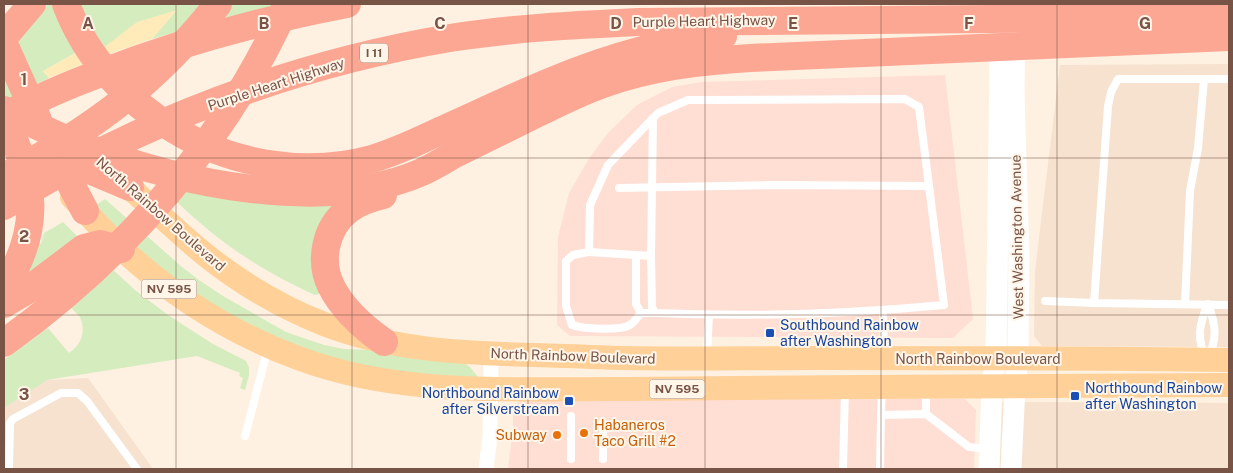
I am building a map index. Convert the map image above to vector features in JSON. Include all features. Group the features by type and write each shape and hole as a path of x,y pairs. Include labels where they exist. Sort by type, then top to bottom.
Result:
{"highway":[{"path":"4,37 32,4"},
{"path":"66,4 76,27 92,52 120,87 141,107 163,123 188,138 212,149 248,160 277,165 316,167 362,161 406,147 550,82 601,62 664,44 710,37 757,34 775,20"},
{"path":"7,143 56,128 110,89 146,57 196,4"},
{"path":"4,177 66,142 125,100 170,58 218,4"},
{"path":"4,343 36,320 77,286 110,256 158,204 215,130 247,81 287,4"},
{"path":"4,288 17,266 27,240 30,216 30,189 7,143 4,117 81,80 157,52 238,28 347,4"},
{"name":"Purple Heart Highway","path":"4,206 81,163 180,117 269,83 367,55 451,38 543,26 589,23 1229,17"},
{"path":"4,44 16,106 42,128 82,146 132,163 168,172 217,183 257,189 304,192 340,191 376,185 410,176 558,103 602,84 655,69 694,62 1229,38"},
{"path":"42,128 85,210"},
{"path":"7,143 56,156 130,187"},
{"path":"384,342 360,322 337,296 330,284 326,271 325,256 332,230 340,217 353,206 368,199 420,182 473,146"},
{"path":"4,304 30,288 84,248 100,244 121,249"}],"main road":[{"name":"West Washington Avenue","path":"989,459 1004,386 1007,358 1007,79 1000,4"},
{"name":"West Washington Avenue","path":"1007,79 1015,4"},
{"name":"North Rainbow Boulevard","path":"4,80 16,106 82,146 204,254 281,304 322,323 384,342 437,350 707,360 792,358 1218,360"},
{"name":"North Rainbow Boulevard","path":"7,143 85,210 121,249 162,283 193,305 234,330 300,359 330,369 385,381 446,388 707,389 1229,385"},
{"path":"707,389 710,378 716,375 722,373 766,373 792,358"},
{"path":"626,388 636,375 690,373 700,369 707,360"},
{"name":"West Washington Avenue","path":"1004,386 1011,469"}],"street":[{"path":"486,469 490,436 491,353"}],"lane":[{"path":"1094,303 1108,106 1118,79 1229,79"},
{"path":"1185,304 1190,191 1198,148 1204,79"},
{"path":"589,252 590,205 608,165 658,113 688,100 905,99 920,107 944,305 883,311 710,315 656,313 641,314 630,325 622,327 578,327 572,325 566,306 566,261 573,255 589,252 651,256"},
{"path":"653,118 651,256 652,307 656,313"},
{"path":"619,188 774,185 929,186"},
{"path":"636,255 636,304 641,314"},
{"path":"1045,301 1229,304"},
{"path":"1208,304 1200,322 1201,347 1218,360"},
{"path":"1208,304 1215,322 1214,345 1218,360"},
{"path":"883,311 884,358"},
{"path":"707,360 710,315"},
{"path":"1200,332 1214,332"},
{"path":"245,436 269,346"},
{"path":"843,469 845,387"},
{"path":"880,469 882,387"},
{"path":"926,387 926,414"},
{"path":"9,469 10,423 13,419 57,395 78,393 87,400 137,469"},
{"path":"881,415 926,414 968,447 989,459"},
{"path":"571,416 571,459"},
{"path":"603,423 603,459"}],"shaded area":[{"path":"1229,64 1229,347 1042,346 1034,336 1035,271 1060,65"},
{"path":"945,75 973,319 953,338 570,336 557,325 558,237 569,193 590,157 608,133 637,105 672,87 702,82"},
{"path":"88,378 153,469 4,469 4,408 46,380"},
{"path":"965,399 976,410 974,469 508,469 513,428 513,410 515,404 524,400"},
{"path":"997,402 1229,403 1229,469 995,469"}],"green space":[{"path":"48,4 280,4 152,39 176,11 99,51 79,51 43,71 49,78 4,101 4,50"},
{"path":"187,191 339,205 325,292 315,295 295,286 259,266 225,243 177,202"},
{"path":"105,199 199,280 286,332 324,345 344,349 374,350 464,363 479,378 451,380 331,360 216,311 141,256 96,205"},
{"path":"63,222 78,237 26,279 35,243 41,244 44,233"},
{"path":"110,267 135,290 168,315 213,344 246,361 249,367 249,375 245,390 240,388 243,378 239,376 240,373 197,356 47,380 4,408 4,360 48,328 69,353 77,346 82,337 83,328 80,317 49,285"}],"sand":[{"path":"177,10 152,39 49,78 43,71 79,51 99,51 137,22"}],"place":[{"name":"Southbound Rainbow after Washington","path":"770,333"},
{"name":"Northbound Rainbow after Washington","path":"1075,396"},
{"name":"Northbound Rainbow after Silverstream","path":"569,401"},
{"name":"Habaneros Taco Grill #2","path":"584,433"},
{"name":"Subway","path":"557,435"}]}
